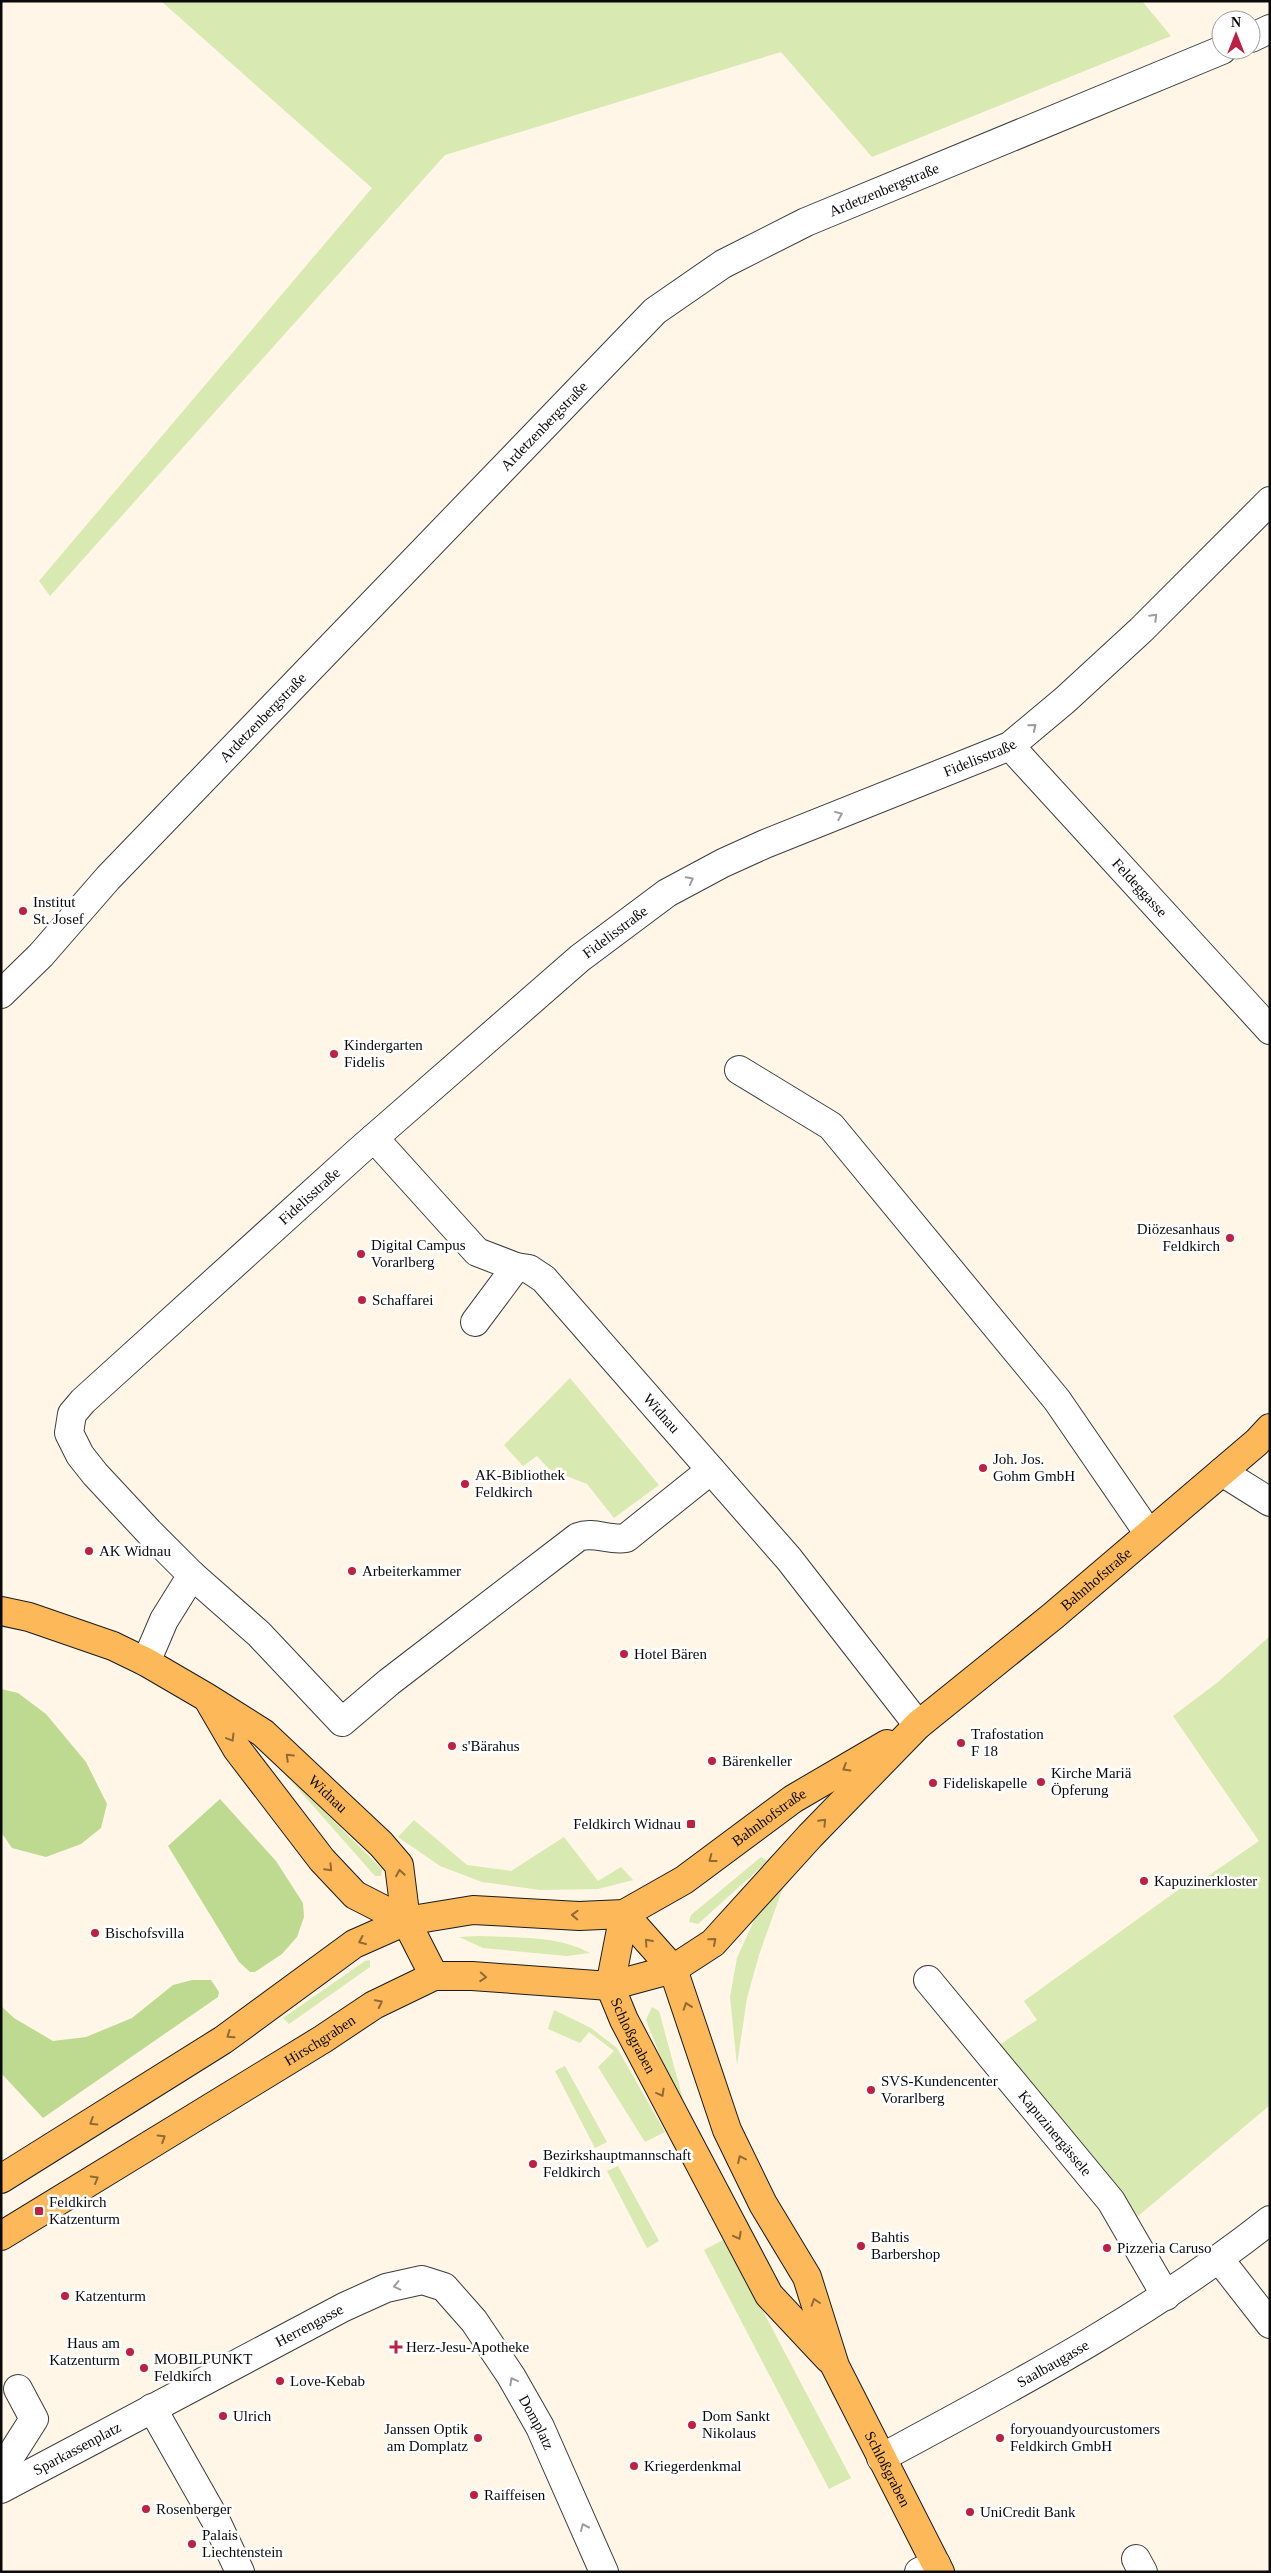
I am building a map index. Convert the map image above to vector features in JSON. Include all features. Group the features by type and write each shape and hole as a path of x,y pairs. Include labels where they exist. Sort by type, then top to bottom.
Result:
{"main road":[{"name":"Bahnhofstraße","path":"673,1969 713,1943 810,1836 918,1725 1149,1534 1270,1428"},
{"name":"Widnau","path":"1,1611 29,1617 113,1646 146,1662 206,1696 263,1732 381,1844 399,1865 406,1921 434,1976"},
{"path":"206,1696 237,1749 322,1860 355,1895 406,1921"},
{"name":"Bahnhofstraße","path":"624,1914 684,1880 793,1799 918,1725"},
{"path":"1,2179 223,2040 354,1944 406,1921 473,1910 579,1916 624,1914"},
{"name":"Schloßgraben","path":"624,1914 673,1969 727,2130 763,2204 807,2277 835,2366 881,2458 932,2569"},
{"name":"Schloßgraben","path":"624,1914 610,1986 647,2068 770,2295 835,2366"},
{"name":"Hirschgraben","path":"1,2236 323,2039 374,2005 434,1976 472,1976 610,1986 673,1969"}],"street":[{"name":"Ardetzenbergstraße","path":"1,994 41,955 108,878 655,310 723,264 806,222 1211,55"},
{"name":"Fidelisstraße","path":"192,1575 95,1474 71,1438 69,1433 72,1414 83,1401 374,1138 580,958 649,906 694,878 764,844 1010,746 1065,700 1141,630 1270,501"},
{"name":"Feldeggasse","path":"1010,746 1270,1030"},
{"path":"739,1070 831,1126 1057,1400 1149,1534"},
{"name":"Widnau","path":"374,1138 477,1252 516,1268 529,1269 544,1279 790,1558 918,1725"},
{"path":"476,1322 516,1268"},
{"path":"146,1662 164,1620 192,1575 259,1634 342,1722 389,1682 578,1537 593,1534 614,1539 626,1538 711,1470"},
{"path":"1222,1472 1270,1502"},
{"name":"Kapuzinergässele","path":"928,1980 1111,2201 1166,2296"},
{"name":"Saalbaugasse","path":"881,2458 980,2406 1166,2296 1220,2260 1270,2220"},
{"path":"1220,2260 1270,2324"},
{"name":"Herrengasse","path":"152,2408 344,2307 386,2288 422,2280 444,2286"},
{"name":"Domplatz","path":"444,2286 474,2321 511,2376 540,2427 604,2572"},
{"name":"Sparkassenplatz","path":"1,2471 34,2419 18,2389"},
{"path":"152,2408 216,2521 240,2572"},
{"name":"Sparkassenplatz","path":"1,2489 152,2408"}],"green space":[{"path":"161,1 1142,1 1171,36 872,157 781,52 445,155 50,596 39,581 372,188"},
{"path":"570,1378 659,1485 614,1518 587,1484 549,1469 537,1456 523,1466 504,1445"},
{"path":"1270,1636 1270,2105 1137,2217 999,2045 1037,2020 1024,2001 1185,1885 1189,1889 1259,1841 1173,1716 1218,1682"},
{"path":"1,1689 18,1693 46,1714 86,1762 107,1804 101,1828 81,1844 46,1857 12,1848 1,1832"},
{"path":"277,1765 382,1869 381,1876 375,1876"},
{"path":"220,1799 276,1861 303,1903 304,1917 297,1937 282,1954 255,1972 250,1972 239,1962 168,1846"},
{"path":"414,1820 467,1865 511,1871 564,1837 598,1881 621,1867 633,1880 598,1889 540,1890 482,1882 440,1866 398,1837"},
{"path":"761,1857 768,1861 698,1924 689,1922 691,1915"},
{"path":"785,1882 759,1955 747,1998 737,2065 730,1997 737,1958 756,1916"},
{"path":"479,1936 550,1940 577,1947 590,1953 567,1956 483,1948 459,1937"},
{"path":"370,1960 370,1967 289,2024 283,2018 365,1961"},
{"path":"192,1980 211,1980 219,1992 218,1997 43,2118 1,2073 1,2006 14,2018 53,2041 86,2037 132,2018 173,1985"},
{"path":"652,2007 659,2011 683,2099 664,2066 646,2020"},
{"path":"554,2010 591,2028 617,2048 665,2132 645,2142 598,2067 614,2051 589,2032 580,2043 548,2029"},
{"path":"565,2066 607,2142 595,2148 555,2071"},
{"path":"618,2166 659,2241 647,2248 607,2171"},
{"path":"725,2239 851,2478 829,2489 704,2250"}],"place":[{"name":"Institut St. Josef","path":"23,911"},
{"name":"Kindergarten Fidelis","path":"334,1054"},
{"name":"Diözesanhaus Feldkirch","path":"1230,1238"},
{"name":"Digital Campus Vorarlberg","path":"361,1254"},
{"name":"Schaffarei","path":"362,1300"},
{"name":"Joh. Jos. Gohm GmbH","path":"983,1468"},
{"name":"AK-Bibliothek Feldkirch","path":"465,1484"},
{"name":"AK Widnau","path":"89,1551"},
{"name":"Arbeiterkammer","path":"352,1571"},
{"name":"Hotel Bären","path":"624,1654"},
{"name":"Trafostation F 18","path":"961,1743"},
{"name":"s'Bärahus","path":"452,1746"},
{"name":"Bärenkeller","path":"712,1761"},
{"name":"Kirche Mariä Öpferung","path":"1041,1782"},
{"name":"Fideliskapelle","path":"933,1783"},
{"name":"Feldkirch Widnau","path":"691,1824"},
{"name":"Kapuzinerkloster","path":"1144,1881"},
{"name":"Bischofsvilla","path":"95,1933"},
{"name":"SVS-Kundencenter Vorarlberg","path":"871,2090"},
{"name":"Bezirkshauptmannschaft Feldkirch","path":"533,2164"},
{"name":"Feldkirch Katzenturm","path":"39,2211"},
{"name":"Bahtis Barbershop","path":"861,2246"},
{"name":"Pizzeria Caruso","path":"1107,2248"},
{"name":"Katzenturm","path":"65,2296"},
{"name":"Herz-Jesu-Apotheke","path":"396,2347"},
{"name":"Haus am Katzenturm","path":"130,2352"},
{"name":"MOBILPUNKT Feldkirch","path":"144,2368"},
{"name":"Love-Kebab","path":"280,2381"},
{"name":"Ulrich","path":"223,2416"},
{"name":"Dom Sankt Nikolaus","path":"692,2425"},
{"name":"Janssen Optik am Domplatz","path":"478,2438"},
{"name":"foryouandyourcustomers Feldkirch GmbH","path":"1000,2438"},
{"name":"Kriegerdenkmal","path":"634,2466"},
{"name":"Raiffeisen","path":"474,2495"},
{"name":"Rosenberger","path":"146,2509"},
{"name":"UniCredit Bank","path":"970,2512"},
{"name":"Palais Liechtenstein","path":"192,2544"}]}
